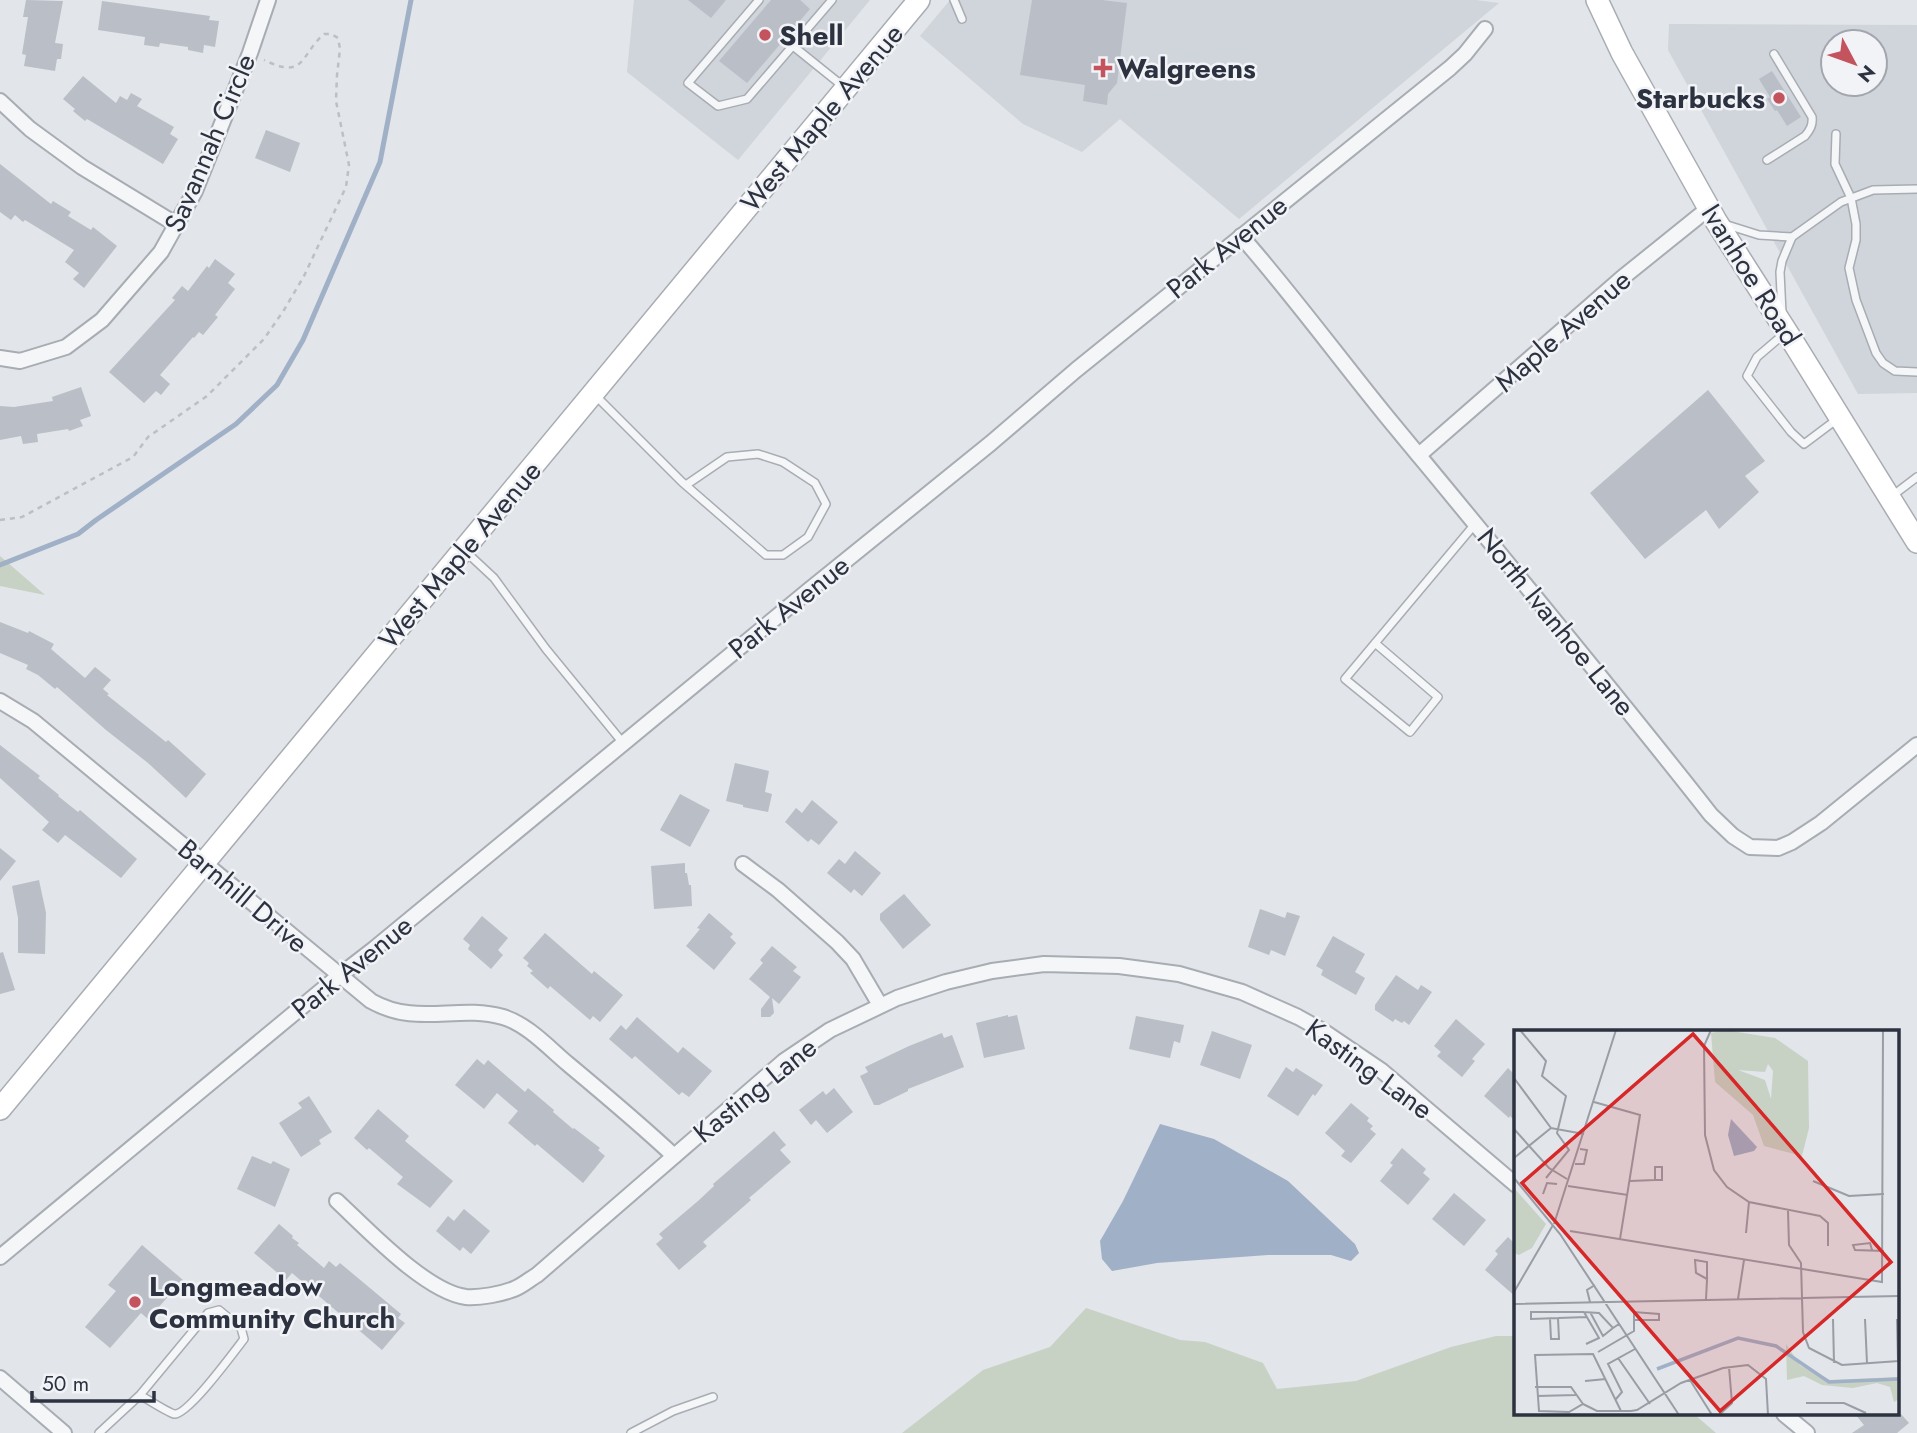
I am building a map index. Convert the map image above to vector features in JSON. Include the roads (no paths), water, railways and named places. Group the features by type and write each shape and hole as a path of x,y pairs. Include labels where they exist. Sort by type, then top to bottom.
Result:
{"main road":[{"name":"West Maple Avenue","path":"0,1109 919,0"},
{"name":"Ivanhoe Road","path":"1597,0 1622,52 1712,215 1917,542"}],"street":[{"name":"Savannah Circle","path":"0,358 20,361 65,347 102,320 161,252 195,191 250,53 268,0"},
{"name":"Park Avenue","path":"0,1257 1241,236 1450,68 1485,29"},
{"path":"0,101 30,129 82,167 177,225"},
{"name":"Maple Avenue","path":"1419,455 1622,278 1712,215"},
{"name":"North Ivanhoe Lane","path":"1241,236 1711,814 1733,836 1750,846 1778,848 1793,842 1821,823 1917,745"},
{"name":"Barnhill Drive","path":"0,701 33,721 371,1001 385,1009 416,1015 480,1013 505,1017 527,1030 674,1156"},
{"path":"743,864 778,890 837,942 853,959 880,1005"},
{"name":"Kasting Lane","path":"337,1201 403,1261 430,1282 452,1293 467,1297 486,1296 516,1289 537,1275 784,1061 830,1030 880,1005 946,982 992,971 1044,964 1119,965 1179,974 1242,992 1298,1017 1382,1071 1514,1183"},
{"path":"0,1378 64,1433"},
{"path":"1786,1416 1807,1433"}],"lane":[{"path":"759,0 688,83 718,106 747,99 832,0"},
{"path":"954,0 962,19"},
{"path":"793,46 846,89"},
{"path":"1767,160 1805,136 1812,121 1774,54"},
{"path":"1836,134 1835,164 1851,198 1857,230 1849,268 1851,284 1879,359 1888,368 1904,373 1917,372"},
{"path":"1840,417 1804,444 1791,432 1747,376 1757,358 1784,328 1780,272 1782,261 1792,237 1841,202 1873,190 1917,189"},
{"path":"1712,215 1759,235 1792,237"},
{"path":"594,393 687,485 765,555 783,555 808,537 826,504 815,483 783,462 758,454 727,457 687,485"},
{"path":"1889,498 1917,478"},
{"path":"1375,643 1438,697 1410,732 1345,679 1375,643 1476,524"},
{"path":"464,550 494,578 546,649 624,743"},
{"path":"99,1433 140,1395 208,1313 219,1310 241,1328 244,1339 195,1400 182,1412 174,1414 140,1395"},
{"path":"631,1433 673,1411 713,1397"}],"water":[{"path":"1160,1124 1214,1139 1288,1181 1355,1244 1359,1253 1351,1261 1331,1255 1268,1255 1157,1263 1112,1271 1102,1259 1100,1241 1123,1201"}],"waterway":[{"path":"0,565 78,534 236,424 277,385 303,340 380,162 411,0"}],"place":[{"name":"Shell","path":"765,35"},
{"name":"Walgreens","path":"1103,68"},
{"name":"Starbucks","path":"1779,98"},
{"name":"Longmeadow Community Church","path":"135,1302"}]}
